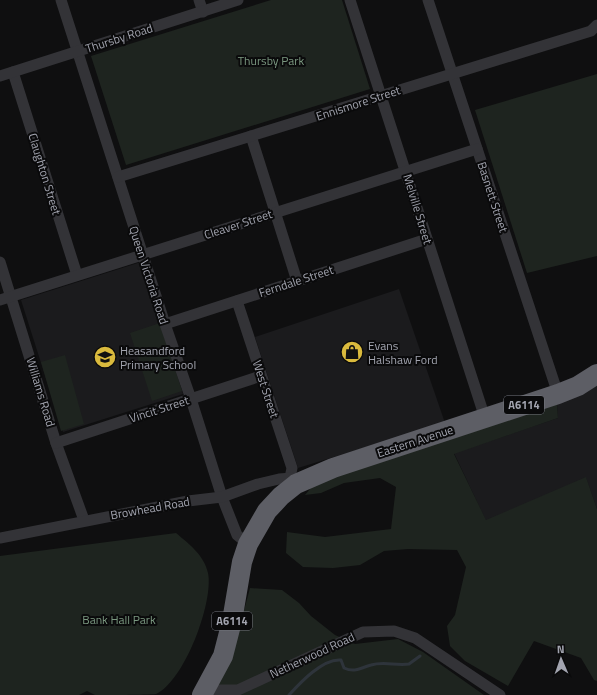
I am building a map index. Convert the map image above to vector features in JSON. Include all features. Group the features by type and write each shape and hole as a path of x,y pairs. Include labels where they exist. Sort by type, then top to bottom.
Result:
{"highway":[{"name":"Eastern Avenue","path":"250,539 267,511 293,481 558,394 578,386 597,374"},
{"name":"A6114","path":"204,692 223,656 232,621 242,562 250,539"}],"street":[{"name":"Queen Victoria Road","path":"61,0 165,324 192,398 222,497 237,535 250,539"},
{"path":"199,0 203,12"},
{"name":"Thursby Road","path":"0,76 238,0"},
{"name":"Melville Street","path":"350,0 485,418"},
{"name":"Basnett Street","path":"428,0 558,394"},
{"name":"Ennismore Street","path":"118,177 591,31 597,25"},
{"name":"Claughton Street","path":"13,72 77,275"},
{"path":"251,136 274,213 297,281"},
{"name":"Cleaver Street","path":"0,300 476,149"},
{"name":"Ferndale Street","path":"165,324 427,239"},
{"name":"Williams Road","path":"0,262 56,443 84,520"},
{"name":"West Street","path":"237,301 292,468 293,481"},
{"name":"Vincit Street","path":"56,443 261,376"},
{"name":"Browhead Road","path":"1,535 188,501 222,497 258,484 293,481"},
{"name":"Netherwood Road","path":"204,692 238,690 363,632 394,631 415,638 500,695"}],"shaded area":[{"name":"Heasandford Primary School","path":"141,262 183,394 63,432 21,300"},
{"path":"399,289 445,423 298,468 255,337"},
{"path":"597,384 597,509 586,478 486,521 454,453 558,418 557,404"}],"green space":[{"name":"Thursby Park","path":"271,0 342,0 370,89 126,165 91,56"},
{"path":"597,74 597,256 527,273 475,110"},
{"path":"160,323 182,391 152,401 130,333"},
{"path":"65,355 84,424 61,431 41,362"},
{"path":"557,404 558,418 454,454 486,520 586,477 597,509 597,681 594,680 581,658 534,641 508,686 465,661 450,646 447,626 455,615 466,567 457,550 408,549 384,551 360,565 333,568 303,567 286,553 287,532 325,537 391,529 396,487 380,478 344,483 321,493 305,495 314,484"},
{"name":"Bank Hall Park","path":"176,533 200,555 208,573 209,586 202,621 195,640 177,674 167,687 156,694 95,695 87,691 79,695 0,695 0,556"},
{"path":"250,588 282,590 335,635 355,644 398,639 423,652 484,695 212,695 231,659"}],"waterway":[{"path":"289,695 312,672 334,660 341,660 344,668 358,670 376,664 409,664 420,656"}],"place":[{"name":"Evans Halshaw Ford","path":"352,352"},
{"name":"Heasandford Primary School","path":"105,357"}]}
